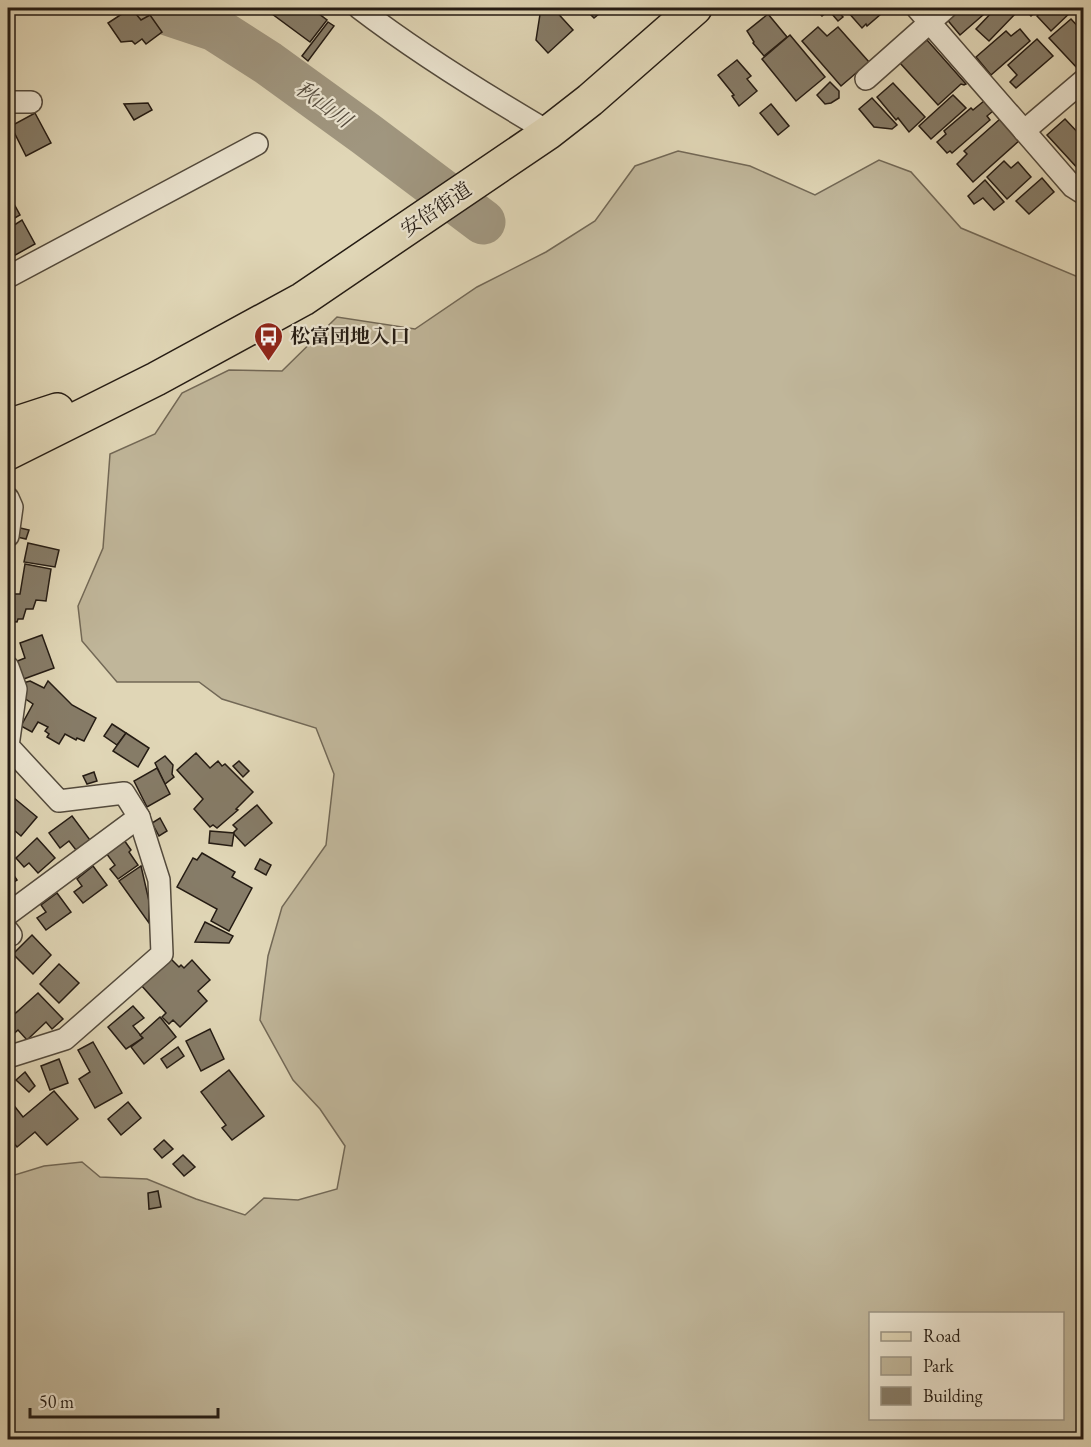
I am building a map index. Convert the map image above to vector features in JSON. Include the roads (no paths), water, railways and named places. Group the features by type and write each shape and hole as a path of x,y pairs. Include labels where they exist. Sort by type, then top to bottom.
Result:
{"main road":[{"name":"安倍街道","path":"8,453 156,379 303,299 549,132 590,100 694,8"},
{"name":"安倍街道","path":"8,426 156,379"}],"street":[{"path":"359,8 388,30 481,91 549,132"},
{"path":"866,79 923,15 946,8"},
{"path":"923,15 1073,187 1083,194"},
{"path":"1024,130 1083,80"},
{"path":"8,102 31,102"},
{"path":"8,277 257,144"},
{"path":"8,498 12,507 8,536"},
{"path":"8,667 16,689 8,746 59,801 124,793 139,817 159,880 162,954 64,1039 8,1057"},
{"path":"9,927 139,817"}],"waterway":[{"name":"秋山川","path":"152,8 215,29 268,63 483,222"}],"place":[{"name":"松富団地入口","path":"269,362"}]}
